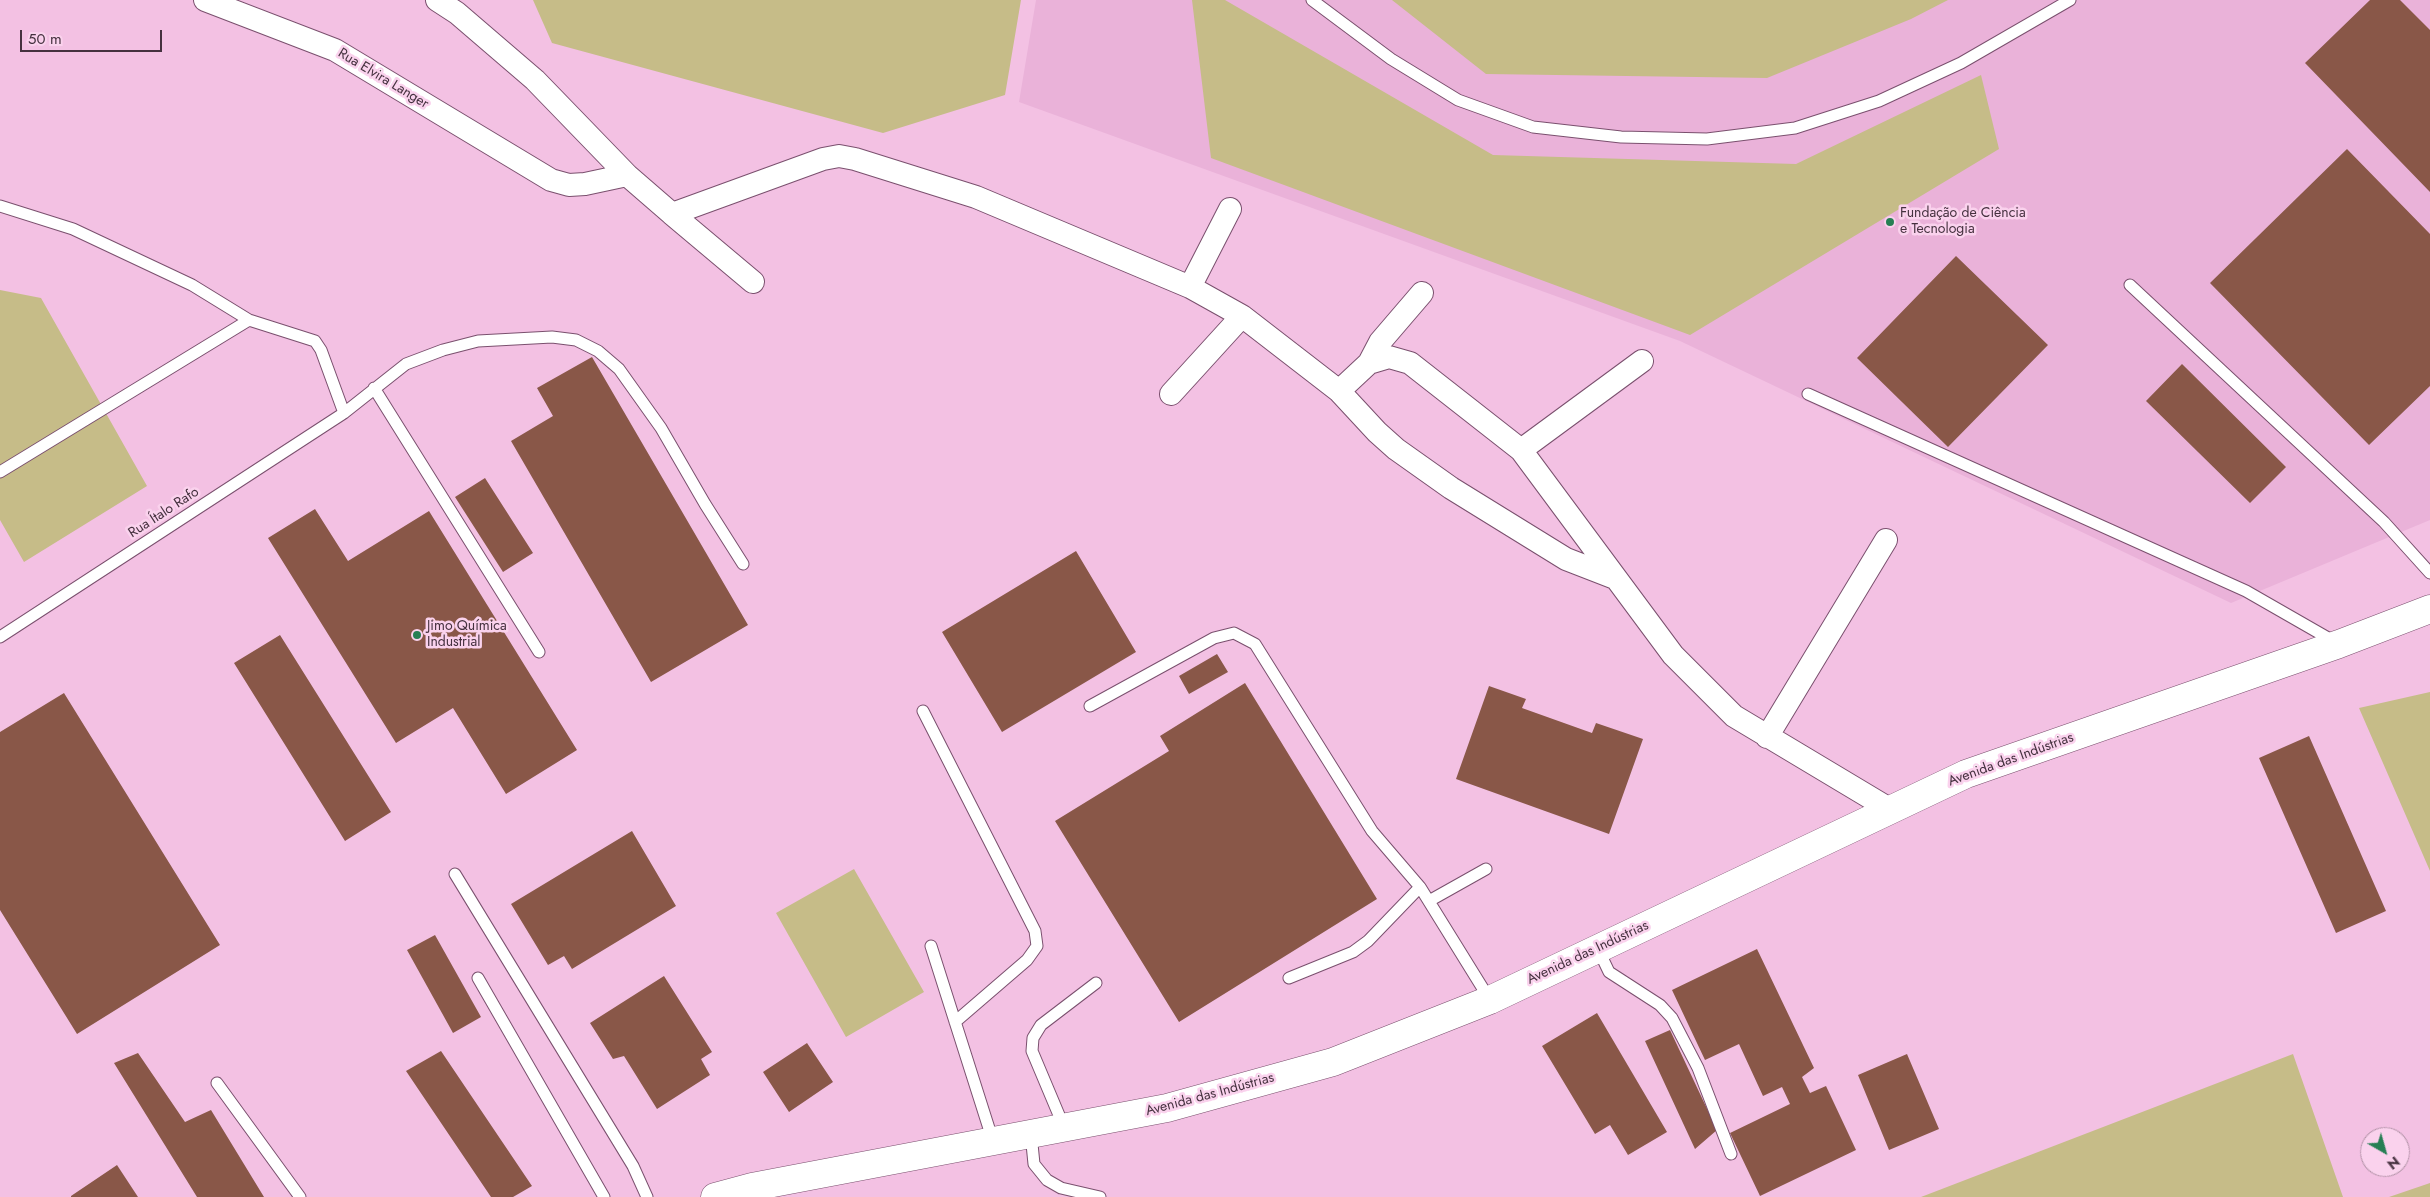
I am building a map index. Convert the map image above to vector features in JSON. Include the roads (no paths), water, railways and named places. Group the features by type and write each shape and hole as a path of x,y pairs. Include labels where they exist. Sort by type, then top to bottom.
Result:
{"main road":[{"name":"Avenida das Indústrias","path":"715,1197 752,1187 1167,1108 1333,1062 1490,1000 1966,774 2339,644 2430,609"}],"street":[{"name":"Rua Elvira Langer","path":"205,0 335,50 551,180 569,185 585,184 627,175"},
{"path":"438,0 457,13 535,80 627,175 753,282"},
{"path":"672,214 823,159 839,156 855,159 976,197 1190,287 1242,316 1339,391 1377,432 1396,449 1451,488 1566,559 1615,578"},
{"path":"1190,287 1230,209"},
{"path":"1339,391 1369,363 1380,342 1422,294"},
{"path":"1171,394 1242,316"},
{"path":"1369,363 1389,357 1410,363 1521,450 1673,655 1734,716 1891,810"},
{"path":"1521,450 1642,361"},
{"path":"1767,737 1886,540"}],"lane":[{"path":"1312,0 1391,60 1458,100 1533,127 1621,138 1707,139 1795,128 1879,101 1961,63 2070,0"},
{"path":"0,206 73,229 192,285 249,320 315,341 322,350 344,413"},
{"path":"2130,286 2384,522 2430,573"},
{"path":"0,472 249,320"},
{"name":"Rua Ítalo Rafo","path":"0,637 344,413 406,364 443,350 478,341 552,337 576,340 598,351 619,369 661,428 743,564"},
{"path":"374,388 539,652"},
{"path":"1808,394 2246,591 2339,644"},
{"path":"1090,706 1214,638 1234,633 1255,644 1372,832 1430,901 1490,1000"},
{"path":"923,711 1035,931 1037,946 1027,960 955,1022"},
{"path":"1430,901 1486,868"},
{"path":"455,874 633,1166 647,1197"},
{"path":"1289,978 1353,952 1368,941 1420,887"},
{"path":"931,946 993,1141"},
{"path":"1598,949 1610,972 1660,1005 1672,1018 1698,1068 1730,1154"},
{"path":"478,978 604,1197"},
{"path":"1064,1127 1032,1051 1033,1038 1041,1025 1096,983"},
{"path":"217,1083 300,1197"},
{"path":"1031,1134 1034,1164 1047,1180 1062,1188 1100,1197"}],"place":[{"name":"Fundação de Ciência e Tecnologia","path":"1890,222"},
{"name":"Jimo Química Industrial","path":"417,635"}]}
